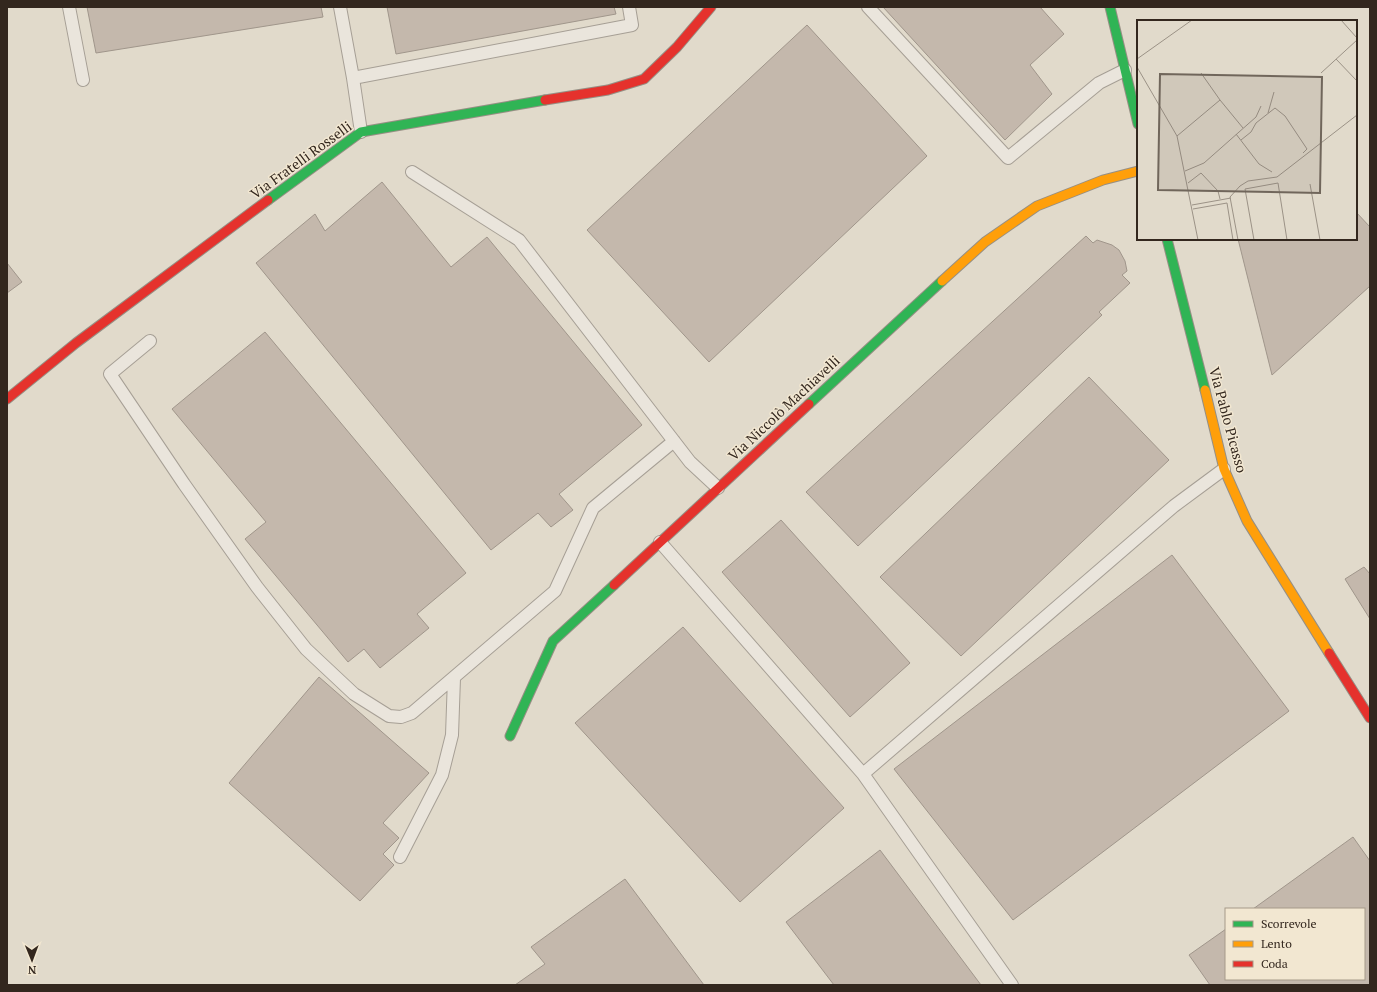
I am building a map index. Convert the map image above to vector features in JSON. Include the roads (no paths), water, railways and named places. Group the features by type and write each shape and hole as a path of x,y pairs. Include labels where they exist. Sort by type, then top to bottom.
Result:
{"street":[{"name":"Via Fratelli Rosselli","path":"7,399 95,329 362,132 608,90 644,79 676,47 711,7"},
{"path":"1110,7 1137,120"},
{"name":"Via Niccolò Machiavelli","path":"510,736 553,641 985,242 1037,206 1104,180 1137,171"},
{"name":"Via Pablo Picasso","path":"1167,240 1224,469 1247,521 1370,718"}],"lane":[{"path":"69,7 83,80"},
{"path":"340,7 362,132"},
{"path":"353,78 632,25 629,7"},
{"path":"868,7 1008,158 1099,83 1125,70"},
{"path":"412,172 519,240 690,462 718,488"},
{"path":"150,340 110,374 184,484 248,574 306,649 354,694 389,716 401,717 412,713 555,591 593,508 674,441"},
{"path":"863,774 1174,506 1224,469"},
{"path":"660,542 863,774 1012,985"},
{"path":"400,857 442,775 452,735 454,678"}]}
